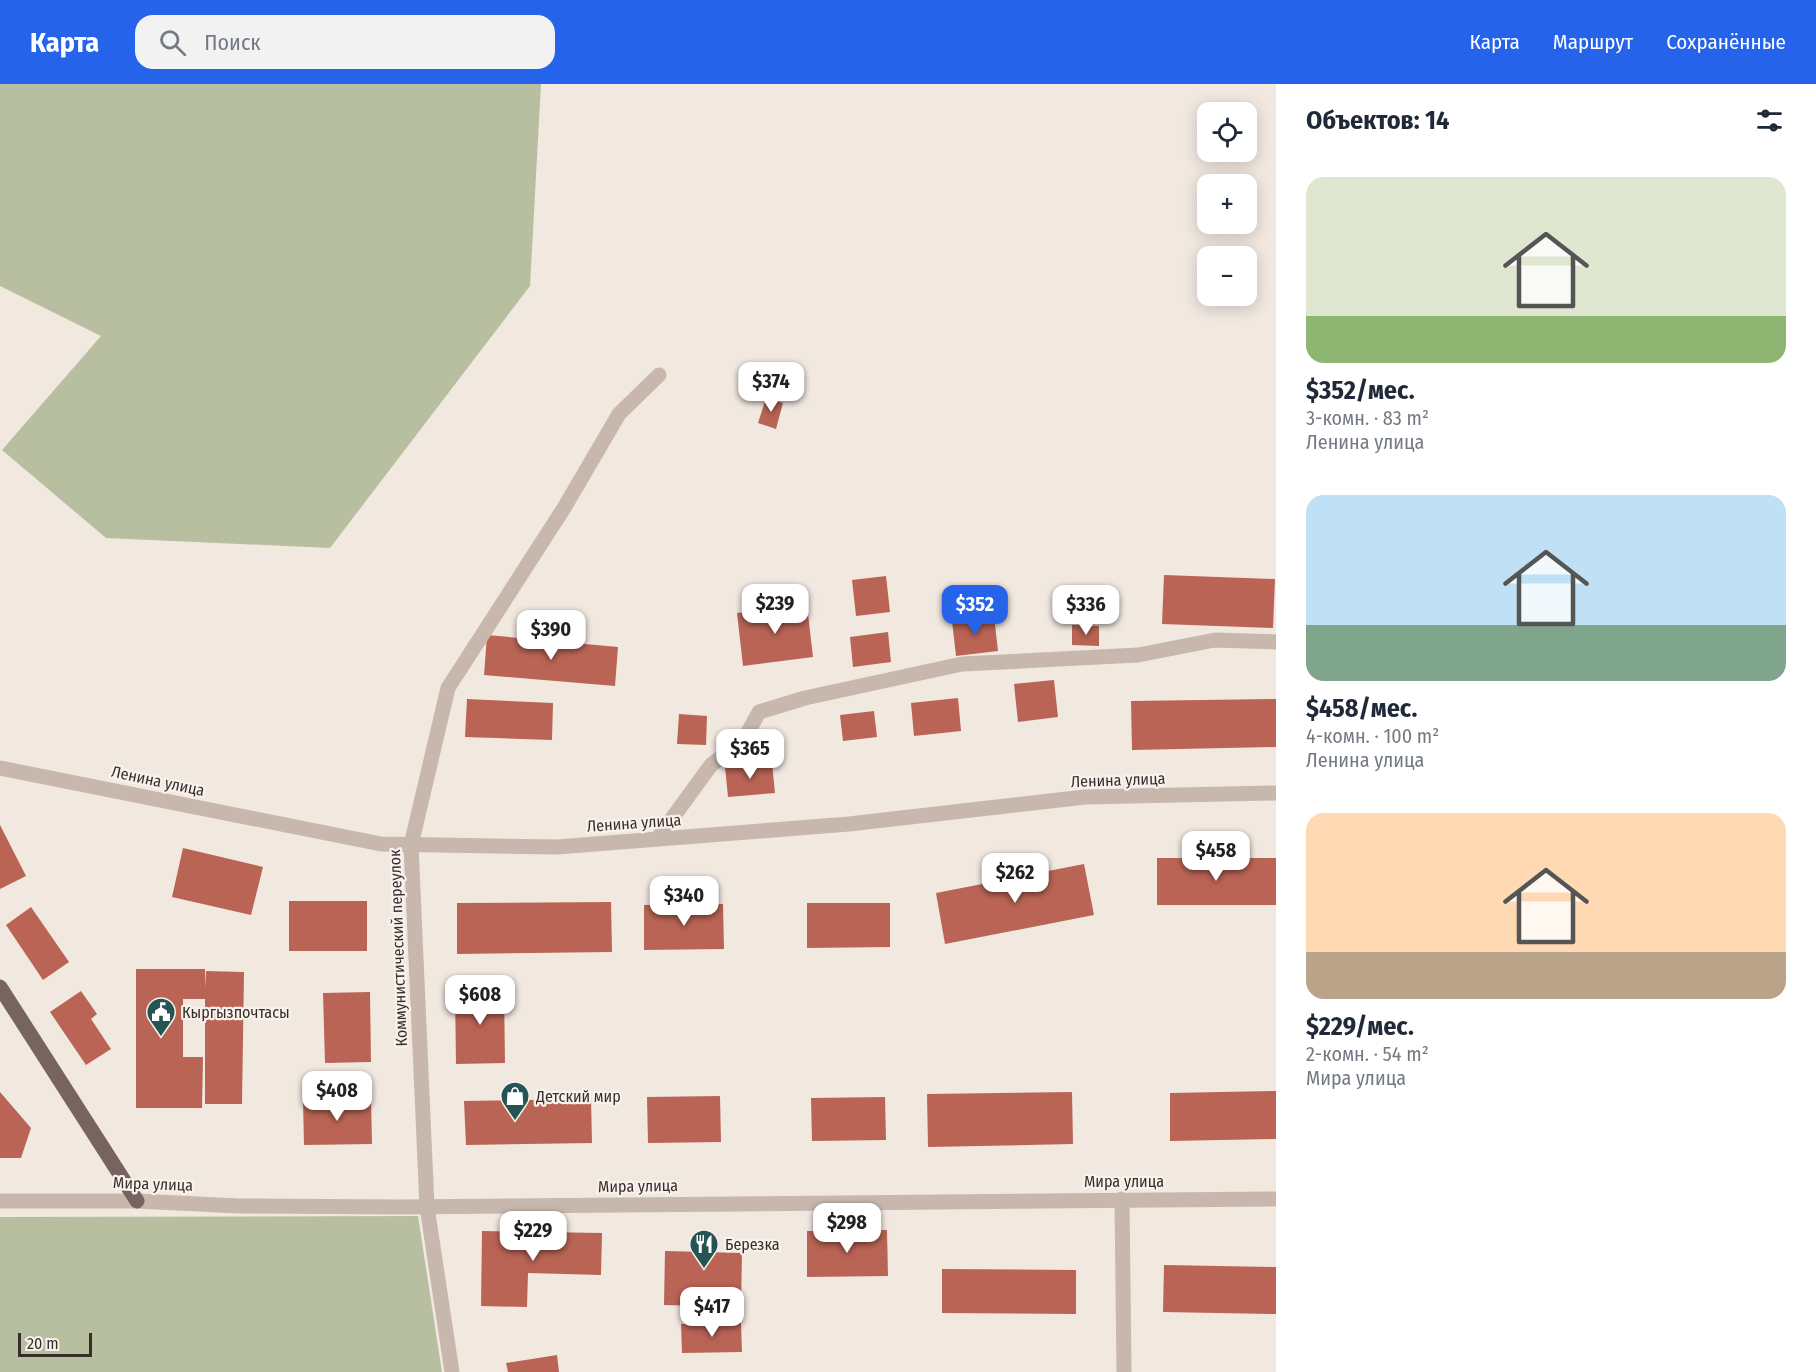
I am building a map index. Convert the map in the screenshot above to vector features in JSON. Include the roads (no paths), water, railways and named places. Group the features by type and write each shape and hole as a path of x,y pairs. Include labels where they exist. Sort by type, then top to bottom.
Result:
{"main road":[{"path":"0,987 137,1201"}],"street":[{"name":"Коммунистический переулок","path":"452,1372 427,1207 411,845 448,688 564,508 620,414 659,375"},
{"path":"657,839 711,765 743,741 759,712 805,698 962,664 1138,655 1215,640 1276,642"},
{"name":"Ленина улица","path":"0,768 381,844 411,845 557,847 849,824 1085,797 1276,793"},
{"name":"Мира улица","path":"0,1201 137,1201 239,1206 427,1207 1276,1198"},
{"path":"1122,1199 1124,1372"}],"place":[{"name":"Кыргызпочтасы","path":"161,1038"},
{"name":"Детский мир","path":"515,1122"},
{"name":"Березка","path":"704,1270"}]}
